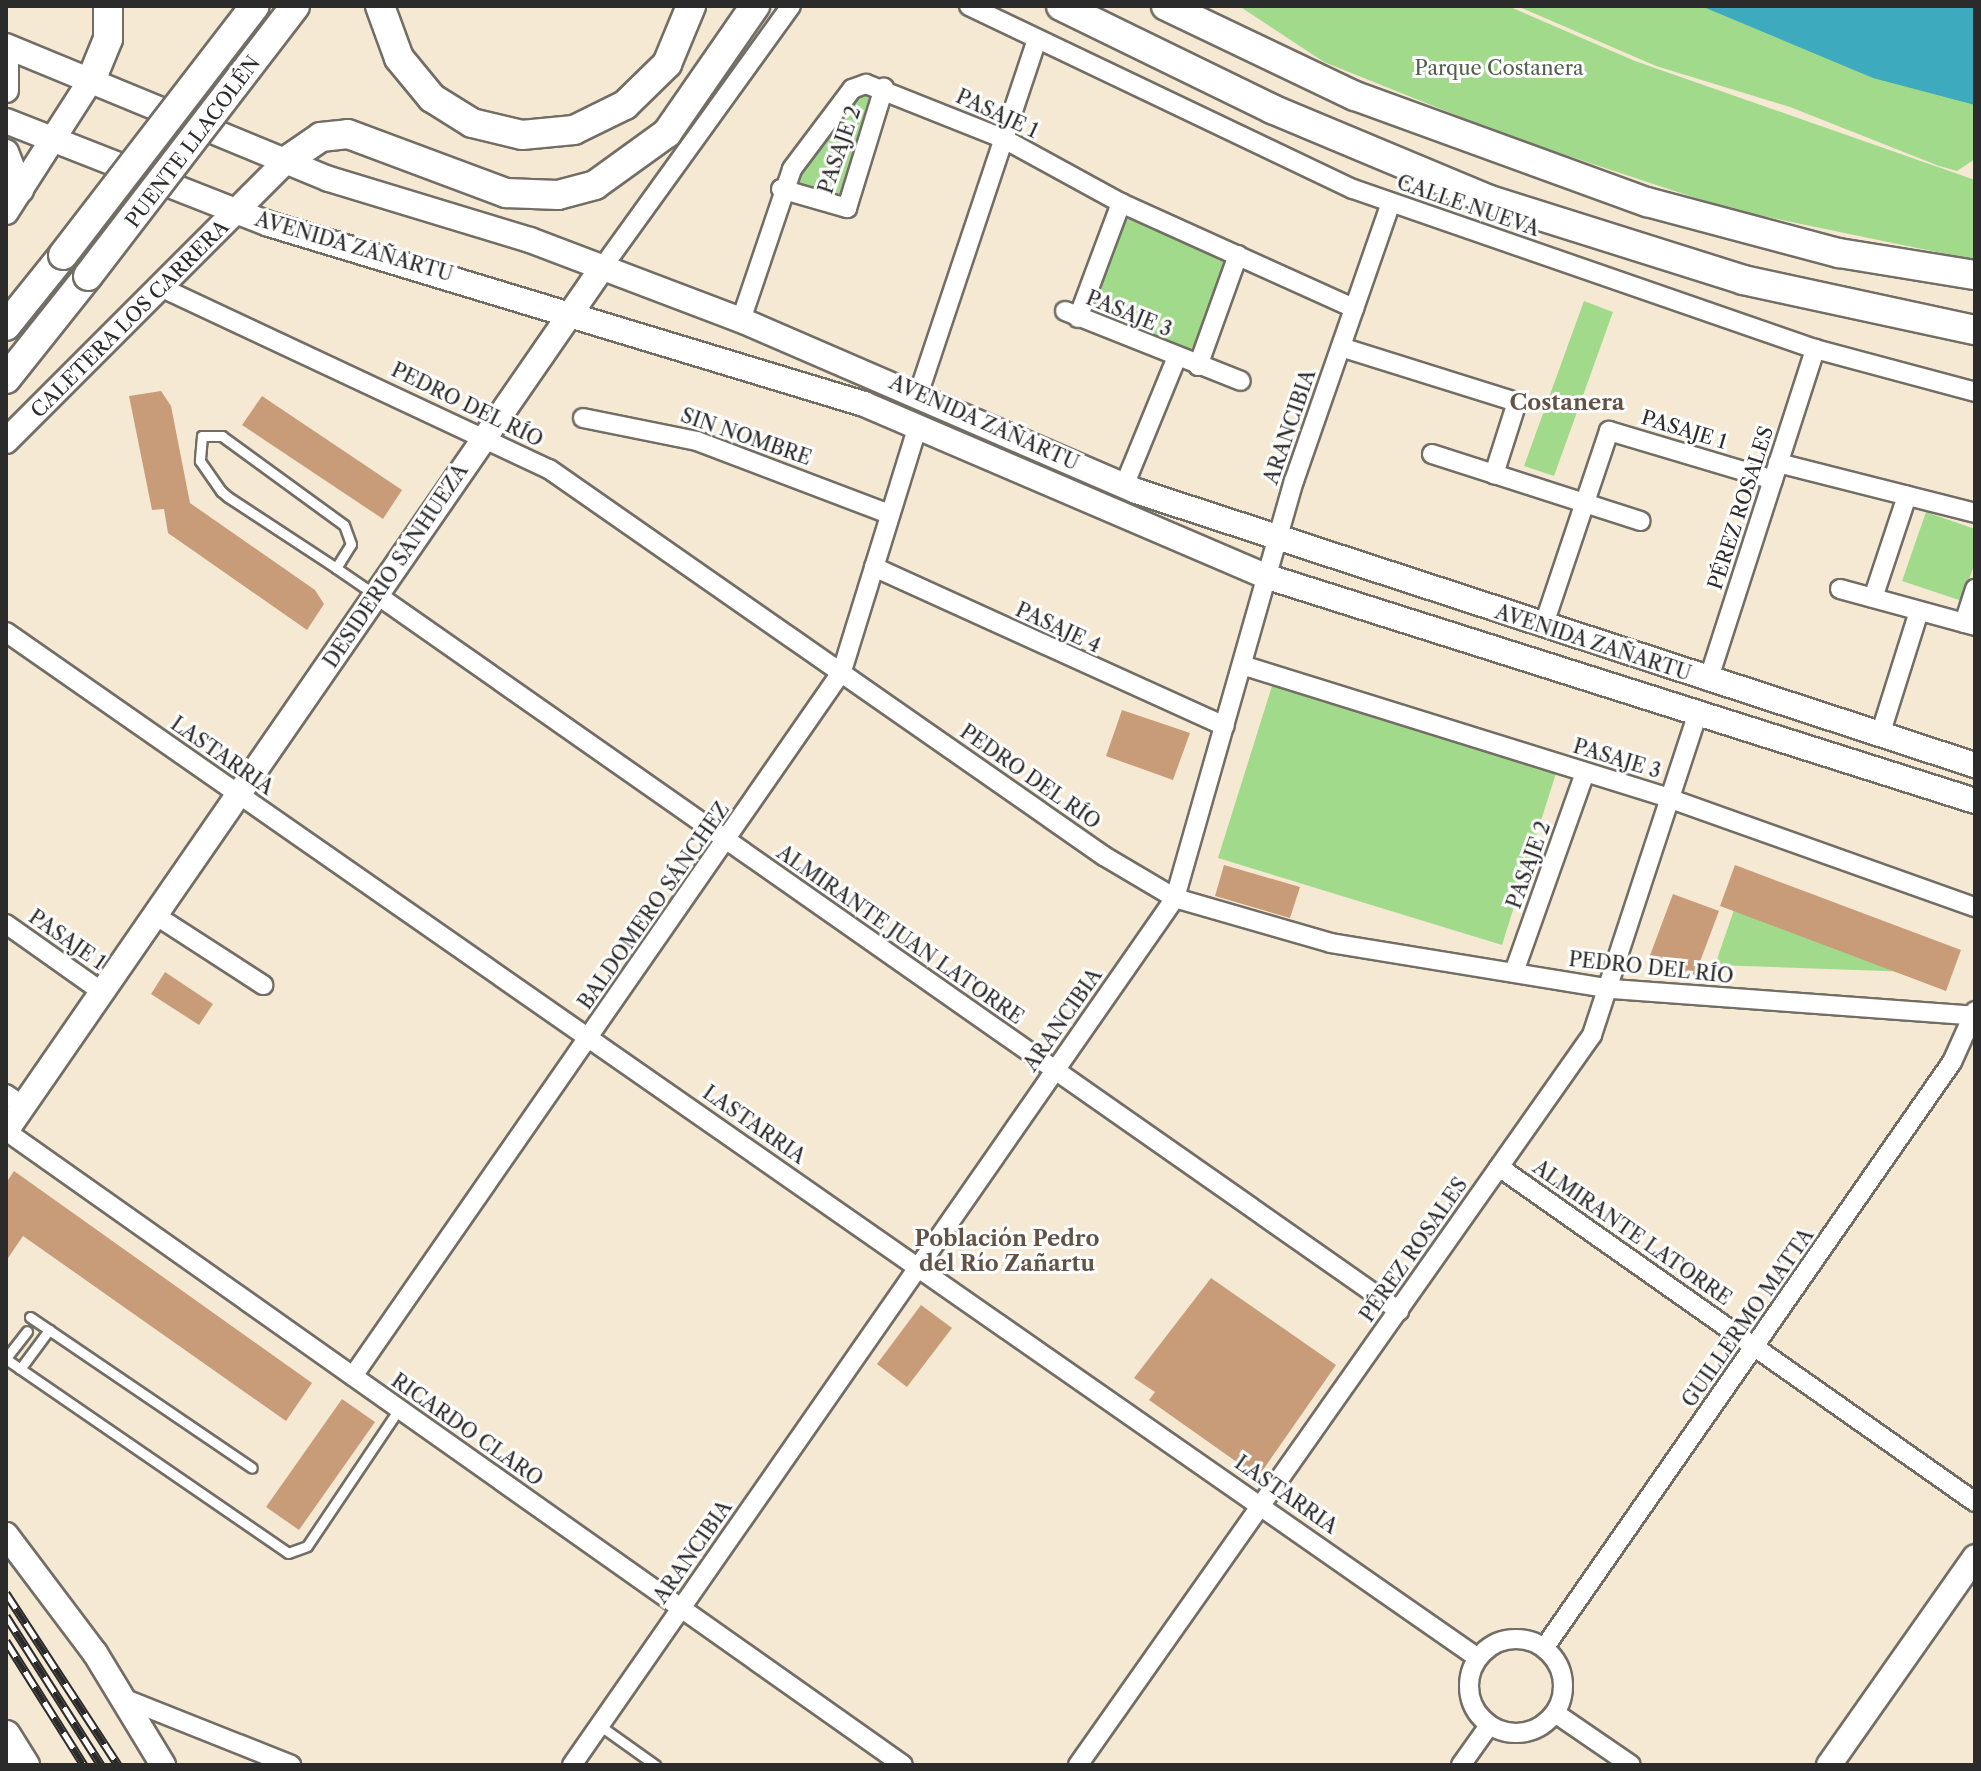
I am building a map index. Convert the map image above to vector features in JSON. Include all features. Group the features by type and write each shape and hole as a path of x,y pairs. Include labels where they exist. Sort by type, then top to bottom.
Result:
{"main road":[{"path":"92,78 108,39 108,6"},
{"name":"PUENTE LLACOLÉN","path":"6,326 255,6"},
{"name":"PUENTE LLACOLÉN","path":"6,379 295,6"},
{"path":"380,6 409,73 458,116 522,135 562,133 605,117 667,64 691,6"},
{"path":"286,161 321,137 348,134 506,193 558,195 595,185 667,133 755,6"},
{"path":"1061,6 1272,109 1490,200 1743,280 1975,330"},
{"path":"1166,6 1252,50 1446,132 1647,202 1839,253 1975,275"},
{"path":"1193,6 1252,50"},
{"path":"6,1735 25,1765"}],"street":[{"name":"DESIDERIO SANHUEZA","path":"6,1131 14,1100 102,992 602,268 791,6"},
{"name":"CALLE NUEVA","path":"969,6 1391,203 1815,349 1975,392"},
{"path":"919,392 1037,40"},
{"name":"AVENIDA ZAÑARTU","path":"6,46 92,78 286,161 602,268 741,320 919,392 1124,486 1543,627 1975,765"},
{"path":"6,54 6,90"},
{"path":"6,212 92,78"},
{"path":"741,320 781,189 852,89 884,88"},
{"name":"PASAJE 1","path":"884,88 1004,139 1121,203 1354,308"},
{"name":"PASAJE 2","path":"781,189 847,208 884,88"},
{"name":"AVENIDA ZAÑARTU","path":"6,121 237,212 574,311 918,425 1111,516 1265,576 1975,801"},
{"path":"6,152 21,190"},
{"name":"CALETERA LOS CARRERA","path":"6,441 286,161"},
{"name":"PASAJE 3","path":"1121,203 1071,315 1241,381"},
{"name":"ARANCIBIA","path":"572,1765 1175,898 1265,576 1391,203"},
{"path":"1198,366 1238,255"},
{"name":"PEDRO DEL RÍO","path":"160,287 486,435 647,533 1104,856 1175,898 1319,940 1611,989 1975,1014"},
{"path":"1341,347 1517,402 1494,474"},
{"name":"PÉREZ ROSALES","path":"1708,681 1815,349"},
{"name":"PASAJE 3","path":"1124,486 1177,357"},
{"name":"SIN NOMBRE","path":"583,418 697,441 889,514"},
{"name":"BALDOMERO SÁNCHEZ","path":"353,1376 842,671 918,425"},
{"name":"PASAJE 1","path":"1584,503 1609,431 1776,471 1907,496 1975,513"},
{"path":"1432,454 1641,521"},
{"path":"1873,598 1907,496"},
{"path":"1543,627 1584,503"},
{"name":"PASAJE 4","path":"874,567 1225,726"},
{"path":"1840,589 1970,625 1975,589"},
{"name":"ALMIRANTE JUAN LATORRE","path":"377,595 1399,1311"},
{"path":"1880,735 1919,611"},
{"name":"LASTARRIA","path":"6,632 1475,1656"},
{"name":"PASAJE 3","path":"1242,665 1671,799 1975,907"},
{"name":"PÉREZ ROSALES","path":"1078,1765 1592,1035 1611,989 1697,715"},
{"name":"PASAJE 2","path":"1514,972 1585,773"},
{"path":"155,915 263,985"},
{"name":"PASAJE 1","path":"6,924 102,992"},
{"name":"GUILLERMO MATTA","path":"1547,1644 1952,1062 1975,1014"},
{"name":"RICARDO CLARO","path":"6,1131 903,1765"},
{"name":"ALMIRANTE LATORRE","path":"1499,1167 1975,1502"},
{"path":"6,1535 123,1698 163,1765"},
{"path":"1829,1765 1975,1557"},
{"path":"1533,1639 1547,1644 1561,1701 1558,1715 1507,1731 1488,1727 1476,1712 1470,1671 1475,1656 1533,1639"},
{"path":"123,1698 291,1765"},
{"path":"1558,1715 1631,1765"},
{"path":"1461,1765 1488,1727"}],"lane":[{"path":"336,568 351,544 347,528 222,436 202,436 200,461 221,491 336,568 377,595"},
{"path":"30,1317 252,1468"},
{"path":"20,1369 49,1330"},
{"path":"27,1331 6,1359 288,1553 307,1546 399,1409"},
{"path":"599,1725 655,1765"}],"green space":[{"name":"Parque Costanera","path":"1239,6 1508,6 1635,61 1975,180 1975,260 1729,209 1508,136 1324,62"},
{"path":"1517,6 1975,6 1975,159 1957,171 1939,166 1790,107 1656,66"},
{"path":"884,88 847,208 781,189 852,89"},
{"path":"1121,203 1238,255 1198,366 1078,318"},
{"path":"1584,301 1613,312 1554,476 1524,466"},
{"path":"1926,512 1975,529 1975,562 1962,601 1902,581"},
{"path":"1272,686 1556,773 1502,945 1218,858"},
{"path":"1736,904 1913,972 1715,965"}],"water":[{"path":"1701,6 1975,6 1975,105 1873,78"}],"building":[{"path":"161,391 171,406 190,503 315,590 324,604 307,630 168,533 164,509 152,510 129,396"},
{"path":"262,396 402,490 383,519 242,425"},
{"path":"1122,710 1190,733 1173,780 1106,756"},
{"path":"1224,865 1300,887 1290,918 1215,896"},
{"path":"1735,865 1961,950 1946,991 1720,906"},
{"path":"1673,894 1719,911 1695,975 1649,958"},
{"path":"165,972 213,1004 199,1025 151,994"},
{"path":"14,1171 312,1383 286,1421 23,1236 6,1261 6,1183"},
{"path":"1211,1278 1336,1365 1258,1477 1149,1400 1155,1392 1134,1378"},
{"path":"921,1305 952,1328 907,1387 877,1364"},
{"path":"342,1399 375,1422 299,1530 266,1507"}],"railway":[{"path":"6,1593 118,1765"},
{"path":"6,1616 101,1765"},
{"path":"6,1641 84,1765"}],"district":[{"name":"Costanera","path":"1567,403"},
{"name":"Población Pedro del Río Zañartu","path":"1007,1250"}]}
